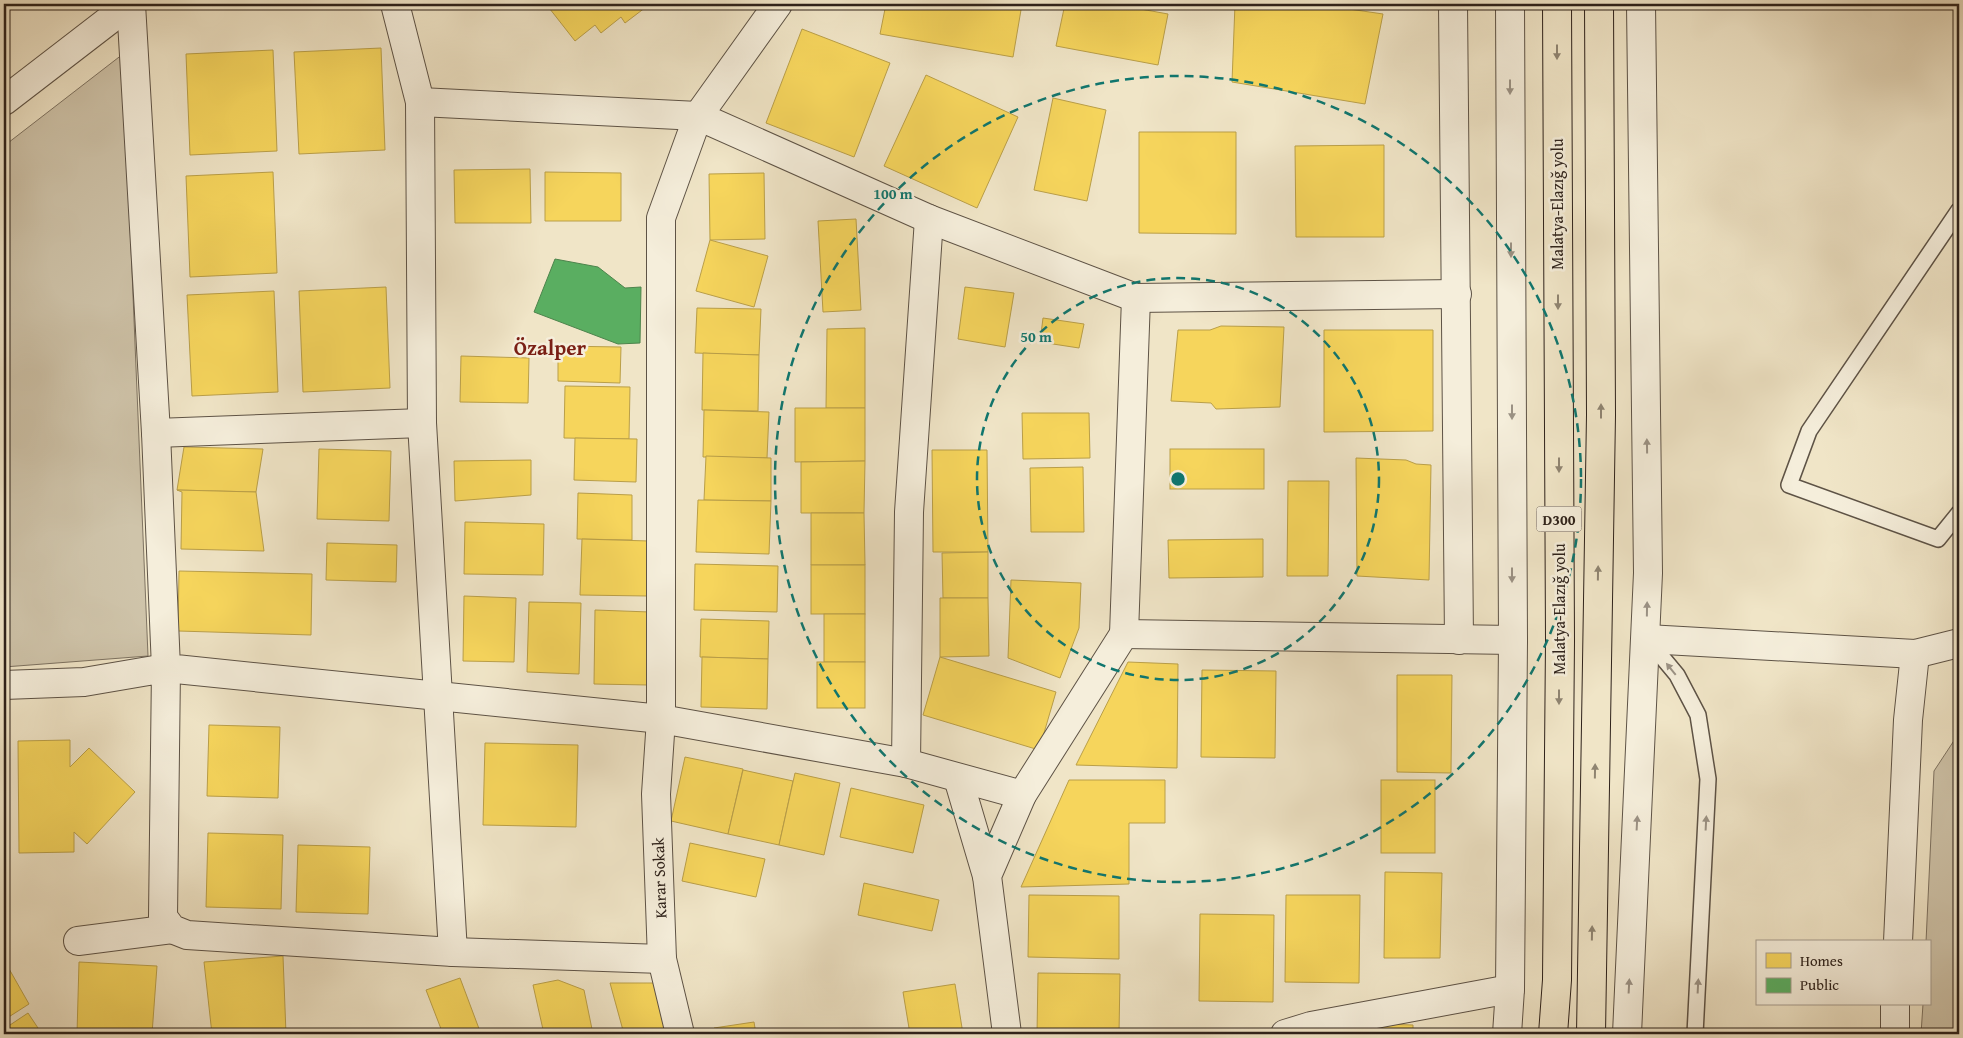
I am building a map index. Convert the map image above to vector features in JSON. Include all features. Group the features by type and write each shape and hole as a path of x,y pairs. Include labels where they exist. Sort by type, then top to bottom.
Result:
{"highway":[{"name":"Malatya-Elazığ yolu","path":"1553,1034 1557,980 1560,640 1557,4"},
{"name":"D300","path":"1591,1034 1601,415 1599,4"}],"street":[{"path":"4,101 130,4"},
{"path":"130,4 156,433 166,668 162,917 172,929 187,935 453,952 662,959"},
{"path":"395,4 420,102 422,423 453,952"},
{"name":"Karar Sokak","path":"680,1034 662,959 656,794 661,719 661,218 698,116 778,4"},
{"path":"1453,4 1459,640"},
{"path":"1507,1034 1510,989 1513,640 1510,4"},
{"path":"1626,1034 1647,639 1648,573 1641,4"},
{"path":"420,102 698,116 929,218 1136,298 1457,294"},
{"path":"906,763 909,512 929,218"},
{"path":"987,876 1022,795 1124,634 1136,298"},
{"path":"156,433 422,423"},
{"path":"1124,634 1513,640"},
{"path":"1647,639 1914,654 1959,643"},
{"path":"1898,940 1908,720 1914,654"},
{"path":"4,685 84,682 166,668 661,719 906,763 1022,795"},
{"path":"958,778 987,876 1007,1034"},
{"path":"78,941 172,929"},
{"path":"1285,1034 1311,1026 1510,989"},
{"path":"1895,1006 1895,1034"}],"lane":[{"path":"1959,210 1809,431 1789,485 1938,539 1959,513"},
{"path":"1647,639 1677,675 1698,715 1708,779 1696,1034"}],"shaded area":[{"path":"123,54 148,656 4,667 4,146"},
{"path":"1959,733 1959,1034 1921,1034 1923,1006 1930,1006 1930,940 1926,940 1934,771"}],"building: Homes":[{"path":"546,4 650,4 625,23 621,17 601,33 595,25 575,41"},
{"path":"886,4 1022,4 1013,57 880,34"},
{"path":"1065,4 1113,4 1168,14 1158,65 1056,46"},
{"path":"1235,4 1315,4 1383,14 1365,104 1232,82"},
{"path":"802,29 890,63 854,157 766,123"},
{"path":"381,48 385,150 299,154 294,52"},
{"path":"273,50 277,151 190,155 186,54"},
{"path":"926,75 1018,117 977,208 884,166"},
{"path":"1053,98 1106,110 1087,201 1034,190"},
{"path":"1139,132 1236,132 1236,234 1139,233"},
{"path":"1384,145 1384,237 1296,237 1295,146"},
{"path":"530,169 531,223 455,223 454,170"},
{"path":"273,172 277,273 190,277 186,176"},
{"path":"545,172 621,173 621,221 545,221"},
{"path":"764,173 765,239 710,240 709,174"},
{"path":"856,219 861,310 823,312 818,221"},
{"path":"710,240 768,256 754,307 696,291"},
{"path":"386,287 390,388 303,392 299,291"},
{"path":"965,287 1014,293 1005,347 958,339"},
{"path":"274,291 278,392 192,396 187,295"},
{"path":"697,308 761,309 759,355 695,353"},
{"path":"1043,318 1084,324 1079,348 1040,342"},
{"path":"1221,326 1284,327 1280,407 1216,409 1211,403 1171,401 1178,330 1210,330"},
{"path":"865,328 865,408 826,408 827,329"},
{"path":"1324,330 1433,330 1433,431 1324,432"},
{"path":"558,346 621,347 620,383 558,381"},
{"path":"703,353 759,355 758,411 702,410"},
{"path":"461,356 529,358 528,403 460,402"},
{"path":"565,386 630,387 629,439 564,438"},
{"path":"795,408 865,408 865,461 795,462"},
{"path":"704,410 769,412 767,458 703,457"},
{"path":"1022,413 1089,413 1090,458 1023,459"},
{"path":"575,438 637,439 636,482 574,480"},
{"path":"184,447 263,449 256,492 177,490"},
{"path":"319,449 391,451 389,521 317,519"},
{"path":"1170,449 1264,449 1264,489 1170,489"},
{"path":"932,450 987,450 988,552 933,552"},
{"path":"706,456 771,458 771,501 704,500"},
{"path":"1356,458 1406,460 1416,464 1431,465 1429,580 1357,576"},
{"path":"531,460 531,495 455,501 454,461"},
{"path":"865,461 864,513 801,513 801,462"},
{"path":"1083,467 1084,532 1031,532 1030,468"},
{"path":"1288,481 1329,481 1328,576 1287,576"},
{"path":"177,490 256,492 264,551 181,549 182,492"},
{"path":"578,493 632,495 632,540 577,539"},
{"path":"698,500 771,501 769,554 696,552"},
{"path":"811,513 864,513 865,565 811,565"},
{"path":"465,522 544,524 543,575 464,574"},
{"path":"582,539 649,541 647,596 580,595"},
{"path":"1263,539 1263,577 1169,578 1168,540"},
{"path":"327,543 397,545 396,582 326,580"},
{"path":"988,552 988,598 943,598 942,553"},
{"path":"695,564 778,566 777,612 694,610"},
{"path":"811,565 865,565 865,614 811,614"},
{"path":"179,571 312,574 311,635 178,631"},
{"path":"1011,580 1081,583 1079,628 1060,678 1008,658"},
{"path":"464,596 516,598 514,662 463,661"},
{"path":"940,598 988,598 989,656 940,657"},
{"path":"529,602 581,603 579,674 527,672"},
{"path":"595,610 650,612 648,685 594,684"},
{"path":"824,614 865,614 865,662 824,662"},
{"path":"701,619 769,621 768,659 700,657"},
{"path":"702,657 768,659 767,709 701,707"},
{"path":"940,657 1056,692 1039,750 923,715"},
{"path":"817,662 865,662 865,708 817,708"},
{"path":"1128,662 1178,664 1177,768 1076,765"},
{"path":"1202,670 1276,671 1275,758 1201,757"},
{"path":"1397,675 1452,675 1451,773 1397,772"},
{"path":"209,725 280,727 278,798 207,796"},
{"path":"70,740 70,767 89,748 135,792 87,844 74,832 74,852 19,853 18,741"},
{"path":"485,743 578,745 576,827 483,825"},
{"path":"685,757 743,769 728,834 671,821"},
{"path":"743,770 793,781 779,845 728,834"},
{"path":"795,773 840,783 824,855 779,845"},
{"path":"1069,780 1165,780 1165,823 1129,823 1129,884 1021,887"},
{"path":"1381,780 1435,780 1435,853 1381,853"},
{"path":"851,788 924,805 913,853 840,837"},
{"path":"208,833 283,835 281,909 206,907"},
{"path":"690,843 765,859 756,897 682,881"},
{"path":"298,845 370,847 368,914 296,912"},
{"path":"1385,872 1442,873 1440,958 1384,958"},
{"path":"864,883 939,900 932,931 858,915"},
{"path":"1029,895 1119,896 1119,959 1028,957"},
{"path":"1286,895 1360,895 1359,983 1285,982"},
{"path":"1200,914 1274,915 1273,1002 1199,1001"},
{"path":"283,956 286,1034 212,1034 204,962"},
{"path":"4,960 29,1004 4,1020"},
{"path":"79,962 157,966 152,1034 77,1034"},
{"path":"1038,973 1120,974 1119,1034 1037,1034"},
{"path":"460,978 481,1034 443,1034 426,990"},
{"path":"558,980 584,990 593,1034 544,1034 533,985"},
{"path":"610,983 656,983 668,1034 624,1034"},
{"path":"955,984 963,1034 910,1034 903,992"},
{"path":"28,1013 42,1034 4,1034 4,1029"},
{"path":"754,1022 756,1034 714,1034 714,1028"},
{"path":"1380,1024 1413,1025 1413,1034 1380,1034"}],"building: Public":[{"path":"555,259 598,267 625,288 641,287 640,343 618,344 534,312"}],"district":[{"name":"Özalper","path":"550,347"}]}
